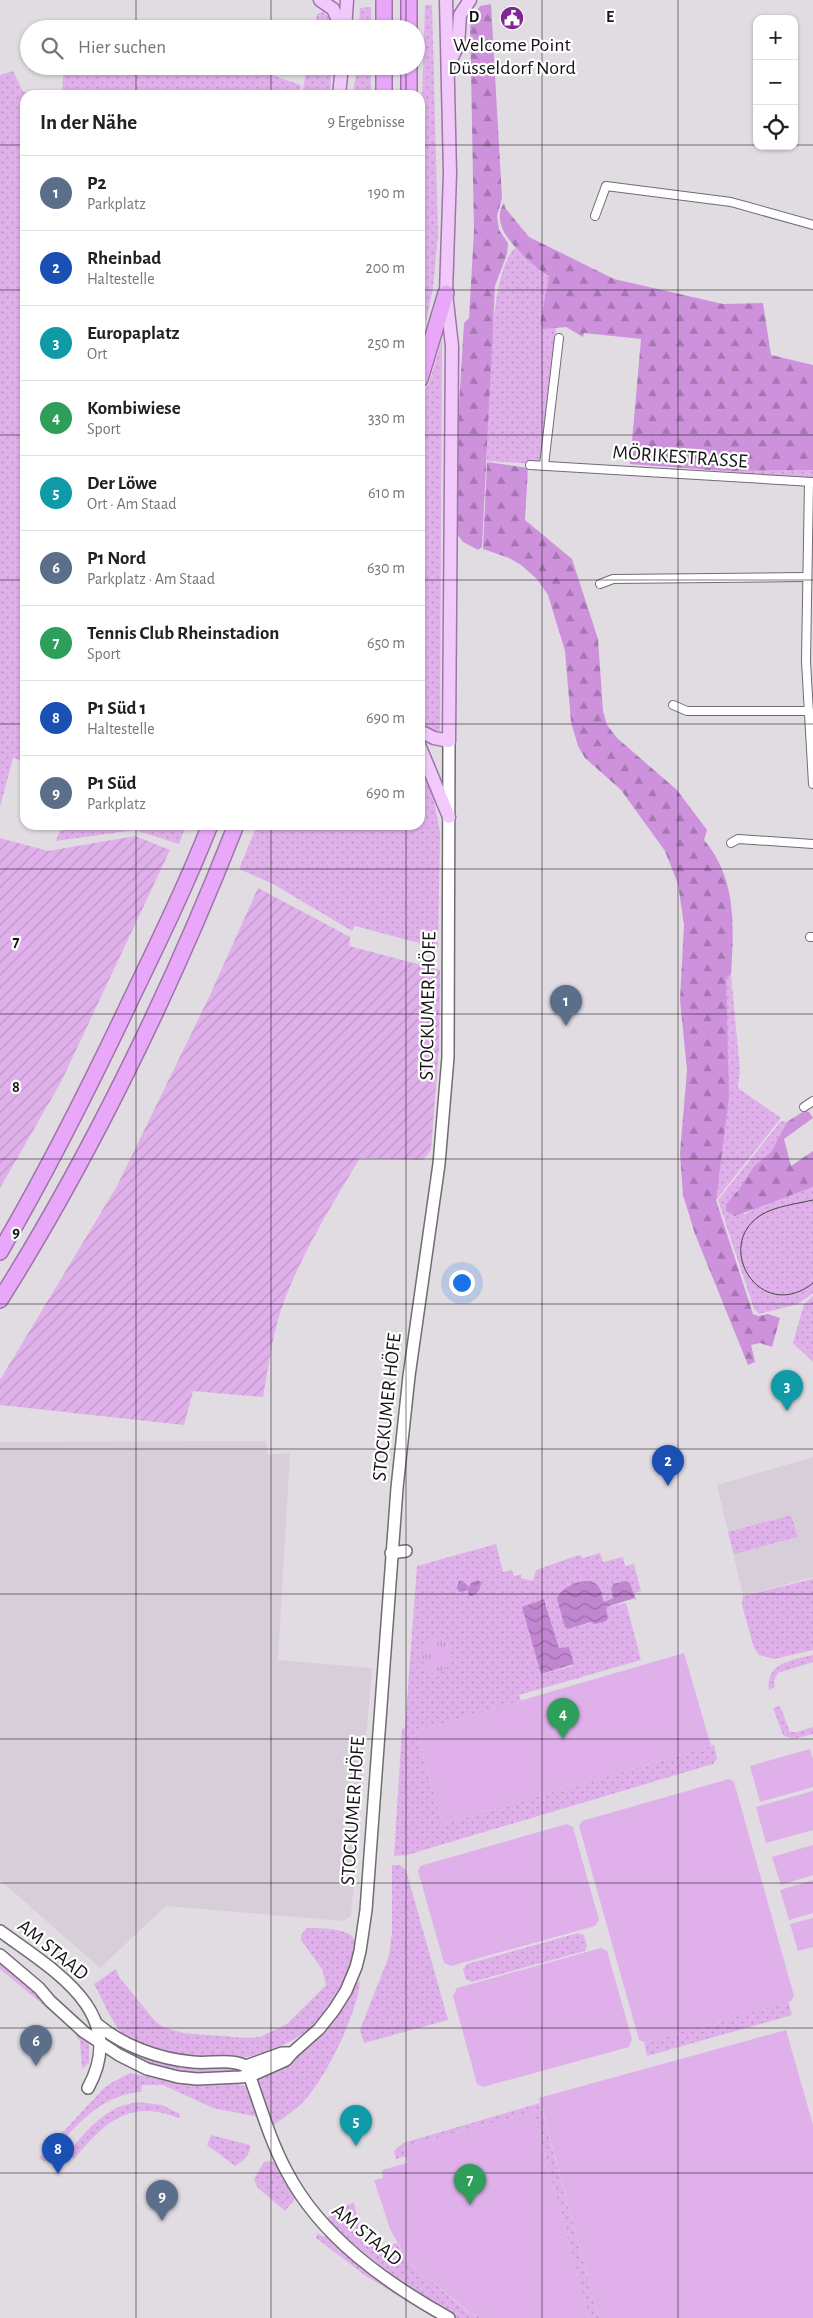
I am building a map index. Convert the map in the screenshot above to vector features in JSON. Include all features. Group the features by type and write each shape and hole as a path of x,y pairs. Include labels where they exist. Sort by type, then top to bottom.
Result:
{"highway":[{"path":"384,0 384,20"},
{"path":"409,0 409,20"},
{"path":"384,75 384,90"},
{"path":"409,75 409,90"},
{"path":"425,362 446,293"},
{"path":"0,1252 86,1095 208,830"},
{"path":"0,1300 60,1196 112,1098 166,987 234,830"}],"main road":[{"path":"320,0 333,9 339,20"},
{"path":"345,20 347,0"},
{"path":"425,734 434,738 449,741 452,346 446,293 450,173 446,0"},
{"path":"447,68 458,45 460,15 470,0"},
{"path":"340,90 341,75"},
{"path":"425,759 449,818"}],"street":[{"path":"595,216 606,186 731,202 813,225"},
{"path":"544,465 559,338"},
{"name":"MÖRIKESTRASSE","path":"530,465 811,482"},
{"path":"811,482 806,577 810,661 809,711 813,784"},
{"path":"600,584 613,579 806,577"},
{"path":"673,705 687,711 809,711"},
{"name":"STOCKUMER HÖFE","path":"248,2071 266,2070 286,2060 292,2052 310,2038 337,2005 350,1981 360,1951 366,1910 391,1553 407,1390 435,1197 448,1057 449,741"},
{"path":"731,843 738,839 813,844"},
{"path":"804,1107 813,1101"},
{"path":"391,1553 406,1551"},
{"name":"AM STAAD","path":"0,1931 75,1989 91,2011 97,2024 101,2044 99,2063 88,2088"},
{"name":"AM STAAD","path":"0,1955 39,1988 50,2001 84,2032 119,2055 156,2073 197,2079 248,2071"},
{"name":"AM STAAD","path":"97,2024 118,2038 164,2058 192,2062 231,2062 248,2071 286,2170 320,2222 368,2264 449,2318"},
{"name":"STOCKUMER HÖFE","path":"248,2071 282,2053 292,2052"},
{"name":"STOCKUMER HÖFE","path":"254,2090 266,2070"}],"shaded area":[{"path":"266,1441 268,1455 290,1453 278,1660 372,1668 351,1916 344,1921 166,1906 100,1968 0,1880 0,1442"},
{"path":"813,1457 813,1577 743,1596 717,1485"}],"green space":[{"path":"491,4 502,198 497,216 499,230 508,243 507,254 495,286 482,547 478,550 463,542 457,534 457,438 464,323 469,318 474,231 470,20 480,6"},
{"path":"425,5 432,5 438,235 433,288 425,327 425,90 422,90 423,75 425,75"},
{"path":"371,7 371,20 359,20 360,8"},
{"path":"323,12 333,20 316,20 317,14"},
{"path":"13,71 22,90 20,90 20,760 13,758 0,807 0,75"},
{"path":"63,75 272,75 301,85 300,90 62,90"},
{"path":"305,75 331,75 330,90 303,90"},
{"path":"356,75 371,75 371,90 354,90"},
{"path":"504,203 506,209 529,237 614,279 723,304 763,303 771,355 813,365 813,470 724,471 630,464 641,339 584,333 583,337 566,327 543,329 540,324 549,277 531,263 505,234 500,213"},
{"path":"515,248 549,278 540,324 543,329 556,327 545,454 542,462 537,464 487,461 489,382 494,316 499,287 506,263"},
{"path":"442,340 440,733 425,725 425,391"},
{"path":"487,462 528,468 525,520 572,559 598,639 603,711 607,725 617,738 677,790 707,830 704,840 715,855 728,887 733,939 731,975 726,977 729,1097 716,1200 753,1314 759,1316 768,1314 780,1318 772,1347 760,1343 751,1345 755,1362 748,1365 695,1234 683,1195 680,1153 687,1070 680,1000 684,925 678,884 665,851 621,790 585,758 578,746 571,722 565,651 548,595 537,579 521,565 509,558 483,549"},
{"path":"813,470 813,480 724,471"},
{"path":"425,768 431,784 440,832 438,948 355,926 352,931 273,884 239,869 255,830 425,830"},
{"path":"60,830 135,830 56,841"},
{"path":"135,830 184,830 179,844"},
{"path":"135,836 170,850 61,1082 0,1188 0,838 48,851"},
{"path":"258,888 350,937 349,946 440,970 439,1047 431,1150 423,1160 360,1158 311,1243 286,1296 269,1359 263,1397 193,1391 184,1425 0,1405 0,1380 117,1186 210,995"},
{"path":"731,975 740,1070 738,1088 781,1118 716,1200 726,977"},
{"path":"804,1111 809,1112 813,1118 784,1139 791,1166 813,1151 813,1187 735,1216 726,1211 726,1204 739,1189 754,1166 771,1152 787,1122"},
{"path":"781,1121 787,1122 771,1152 754,1166 739,1189 726,1204 745,1214 758,1206 813,1187 813,1293 798,1304 759,1314 754,1309 718,1200"},
{"path":"813,1296 813,1362 793,1343 804,1304"},
{"path":"791,1515 798,1537 734,1554 728,1532"},
{"path":"496,1544 503,1572 512,1570 514,1576 522,1574 521,1578 533,1581 536,1570 579,1555 583,1558 600,1553 603,1562 623,1557 625,1566 634,1564 641,1591 635,1593 636,1600 634,1600 630,1583 611,1589 613,1598 604,1602 599,1587 568,1629 608,1618 606,1607 626,1603 641,1660 519,1695 521,1701 416,1731 443,1824 714,1745 717,1759 713,1764 407,1855 394,1856 402,1729 405,1728 417,1566","holes":["476,1580 481,1586 473,1596 468,1594 469,1591 456,1588 457,1583 462,1581 469,1587","545,1600 559,1649 573,1666 541,1674"]},
{"path":"813,1579 813,1650 774,1659 759,1655 754,1648 742,1605 743,1596"},
{"path":"432,1637 443,1638 450,1652 447,1666 439,1674 428,1672 423,1663 424,1649"},
{"path":"684,1653 711,1746 443,1824 416,1731"},
{"path":"813,1655 813,1662 778,1673 774,1681 775,1687 769,1690 771,1674 776,1668 789,1661"},
{"path":"780,1706 790,1732 813,1727 813,1734 793,1739 783,1735 773,1708"},
{"path":"810,1749 813,1759 813,1787 760,1802 750,1766"},
{"path":"729,1779 734,1782 794,1996 791,2001 644,2042 639,2040 579,1826 582,1821"},
{"path":"813,1791 813,1830 766,1843 756,1807"},
{"path":"567,1824 573,1827 599,1920 595,1926 451,1966 444,1963 418,1871 420,1866"},
{"path":"813,1845 813,1875 781,1885 772,1857"},
{"path":"392,1865 400,1865 406,1870 448,2020 364,2043 360,2030 389,1956 392,1933"},
{"path":"813,1880 813,1913 789,1920 780,1890"},
{"path":"813,1918 813,1947 798,1951 790,1924"},
{"path":"307,1928 340,1931 351,1935 354,1939 353,1956 336,1999 318,2021 296,2038 271,2050 244,2058 216,2060 187,2058 135,2043 118,2028 94,1984 116,1969 119,1977 155,2021 163,2027 183,2033 247,2038 260,2037 287,2024 326,1985 322,1969 301,1940 301,1935"},
{"path":"578,1933 584,1935 587,1946 585,1951 472,1982 466,1979 463,1969 467,1964"},
{"path":"601,1948 607,1951 632,2039 629,2047 483,2087 477,2084 453,1996 457,1988"},
{"path":"0,1962 89,2040 89,2063 82,2069 80,2041 71,2028 0,1969"},
{"path":"360,1980 358,1994 348,2026 323,2075 301,2104 272,2126 258,2117 213,2108 163,2085 142,2085 141,2092 126,2094 99,2107 75,2127 45,2162 39,2158 102,2090 130,2073 178,2083 232,2082 252,2088 259,2076 291,2057"},
{"path":"788,2001 792,2015 647,2056 644,2042"},
{"path":"786,2030 813,2125 813,2318 599,2318 539,2098"},
{"path":"110,2039 142,2052 241,2069 237,2072 187,2074 144,2063 110,2045"},
{"path":"137,2102 162,2105 180,2114 179,2118 146,2111 132,2113 107,2125 74,2159 67,2154 90,2128 106,2114"},
{"path":"540,2103 599,2318 589,2318 533,2112 404,2147 406,2156 396,2159 394,2151 403,2143"},
{"path":"533,2112 589,2318 481,2318 470,2313 408,2261 390,2229 374,2180 383,2178 382,2170 407,2163 404,2147"},
{"path":"211,2135 250,2145 248,2155 235,2166 207,2145"},
{"path":"270,2161 275,2163 295,2199 285,2211 257,2187 254,2179 264,2162"},
{"path":"354,2203 364,2246 376,2243 380,2248 397,2243 408,2261 469,2313 481,2318 457,2318 399,2281 325,2220 344,2206"},
{"path":"317,2234 330,2238 369,2272 441,2318 434,2318 366,2276 316,2238"}],"water":[{"path":"477,1580 481,1582 481,1585 478,1592 472,1596 469,1596 468,1590 460,1592 456,1588 459,1581 463,1581 469,1587 471,1583"},
{"path":"589,1581 599,1587 604,1602 613,1598 611,1589 613,1584 626,1581 630,1583 635,1598 606,1607 608,1618 606,1621 595,1624 591,1622 568,1629 565,1627 557,1599 564,1590 576,1583"},
{"path":"544,1599 559,1648 569,1647 574,1664 541,1674 522,1607"}],"tram line":[{"path":"813,1200 780,1207 761,1215 747,1229 741,1245 742,1261 749,1276 761,1288 776,1294 794,1293 813,1283"}],"place":[{"name":"Welcome Point Düsseldorf Nord","path":"512,18"},
{"name":"P2","path":"566,1026"},
{"name":"Europaplatz","path":"787,1411"},
{"name":"Rheinbad","path":"668,1486"},
{"name":"Kombiwiese","path":"563,1739"},
{"name":"P1 Nord","path":"36,2066"},
{"name":"Der Löwe","path":"356,2146"},
{"name":"P1 Süd 1","path":"58,2174"},
{"name":"Tennis Club Rheinstadion","path":"470,2205"},
{"name":"P1 Süd","path":"162,2221"}]}
